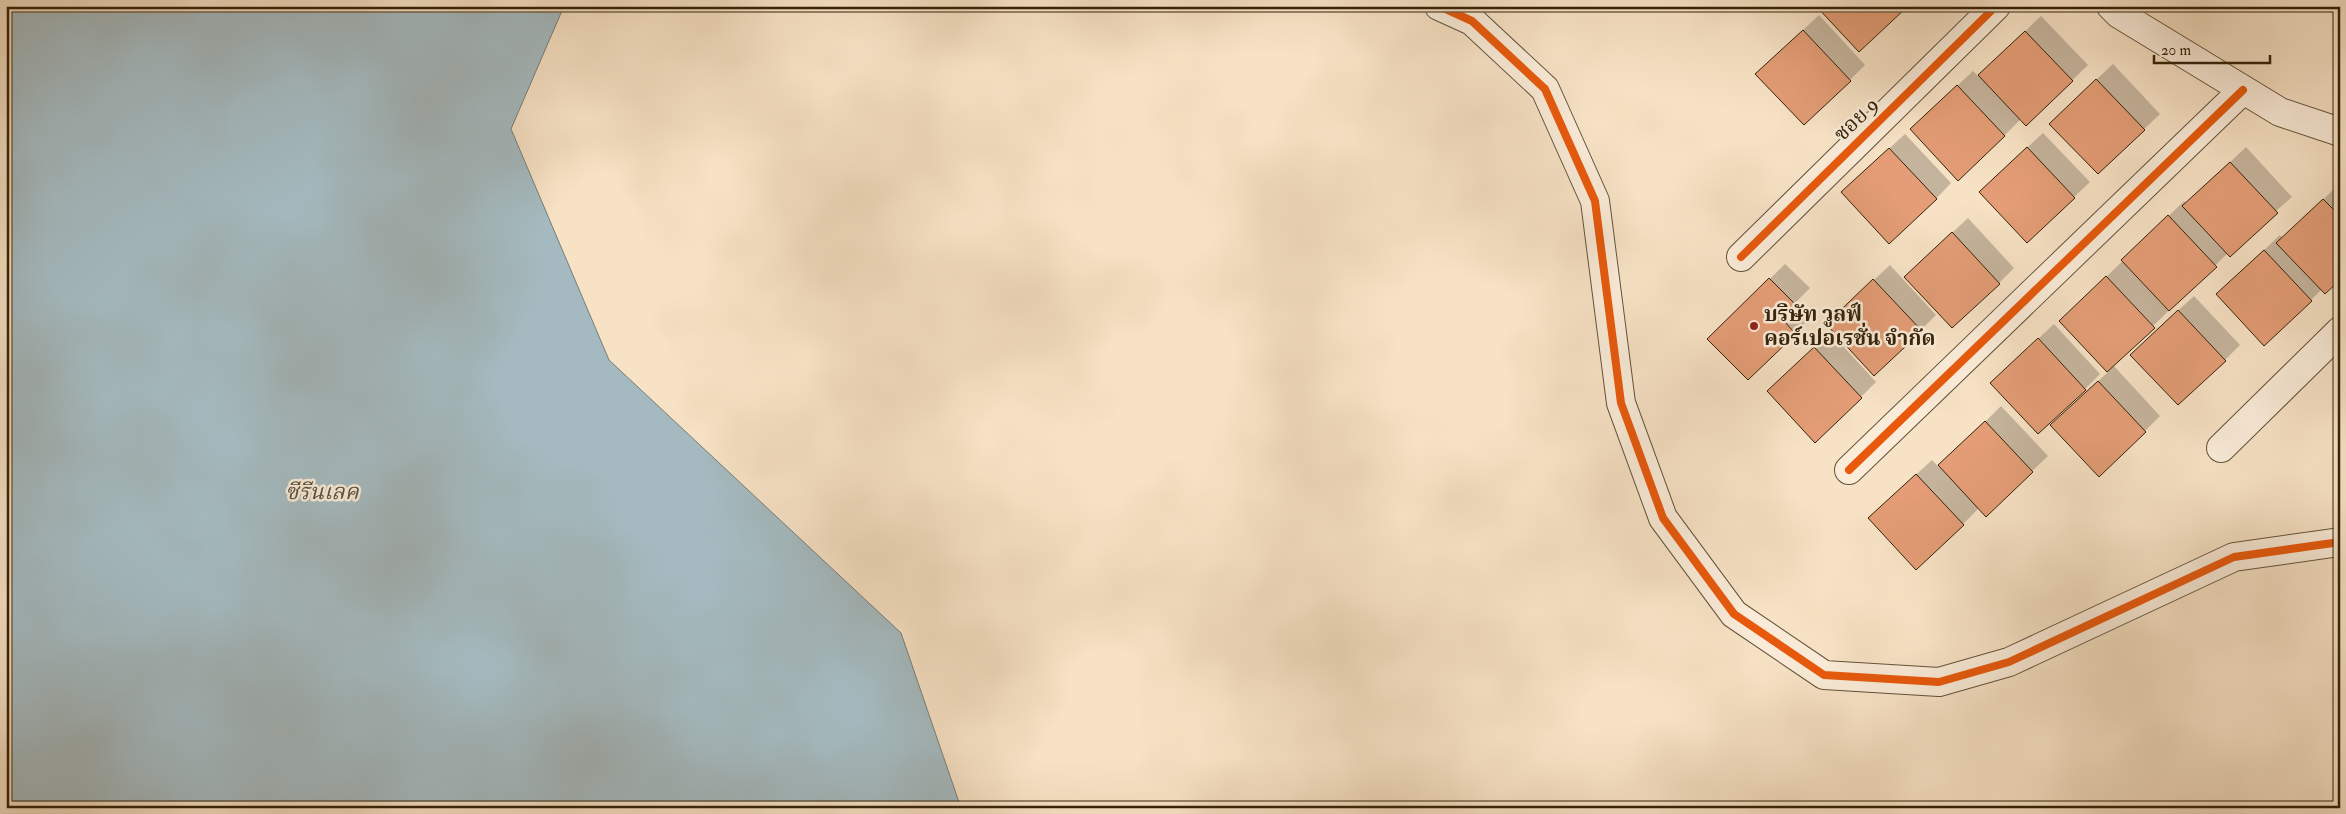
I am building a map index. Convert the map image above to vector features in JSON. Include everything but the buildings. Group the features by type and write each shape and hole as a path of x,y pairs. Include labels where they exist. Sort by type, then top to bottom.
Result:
{"street":[{"path":"1439,6 1472,21 1545,89 1591,193 1594,201 1621,403 1662,518 1734,614 1824,675 1939,682 2009,662 2234,557 2340,542"},
{"name":"ซอย 9","path":"1741,257 1996,6"},
{"path":"2111,6 2119,14 2280,112 2340,132"},
{"path":"1849,470 2243,90"},
{"path":"2221,448 2340,331"}],"water":[{"name":"ซีรีนเลค","path":"6,6 564,6 511,129 609,360 901,633 961,808 6,808"}],"cycle path":[{"path":"1439,6 1472,21 1545,89 1595,201 1621,403 1663,518 1734,614 1824,675 1939,682 2009,662 2234,557 2340,542"},
{"path":"1741,257 1996,6"},
{"path":"1849,470 2243,90"}],"place":[{"name":"บริษัท วูลฟ์ คอร์เปอเรชั่น จำกัด","path":"1754,326"}]}
